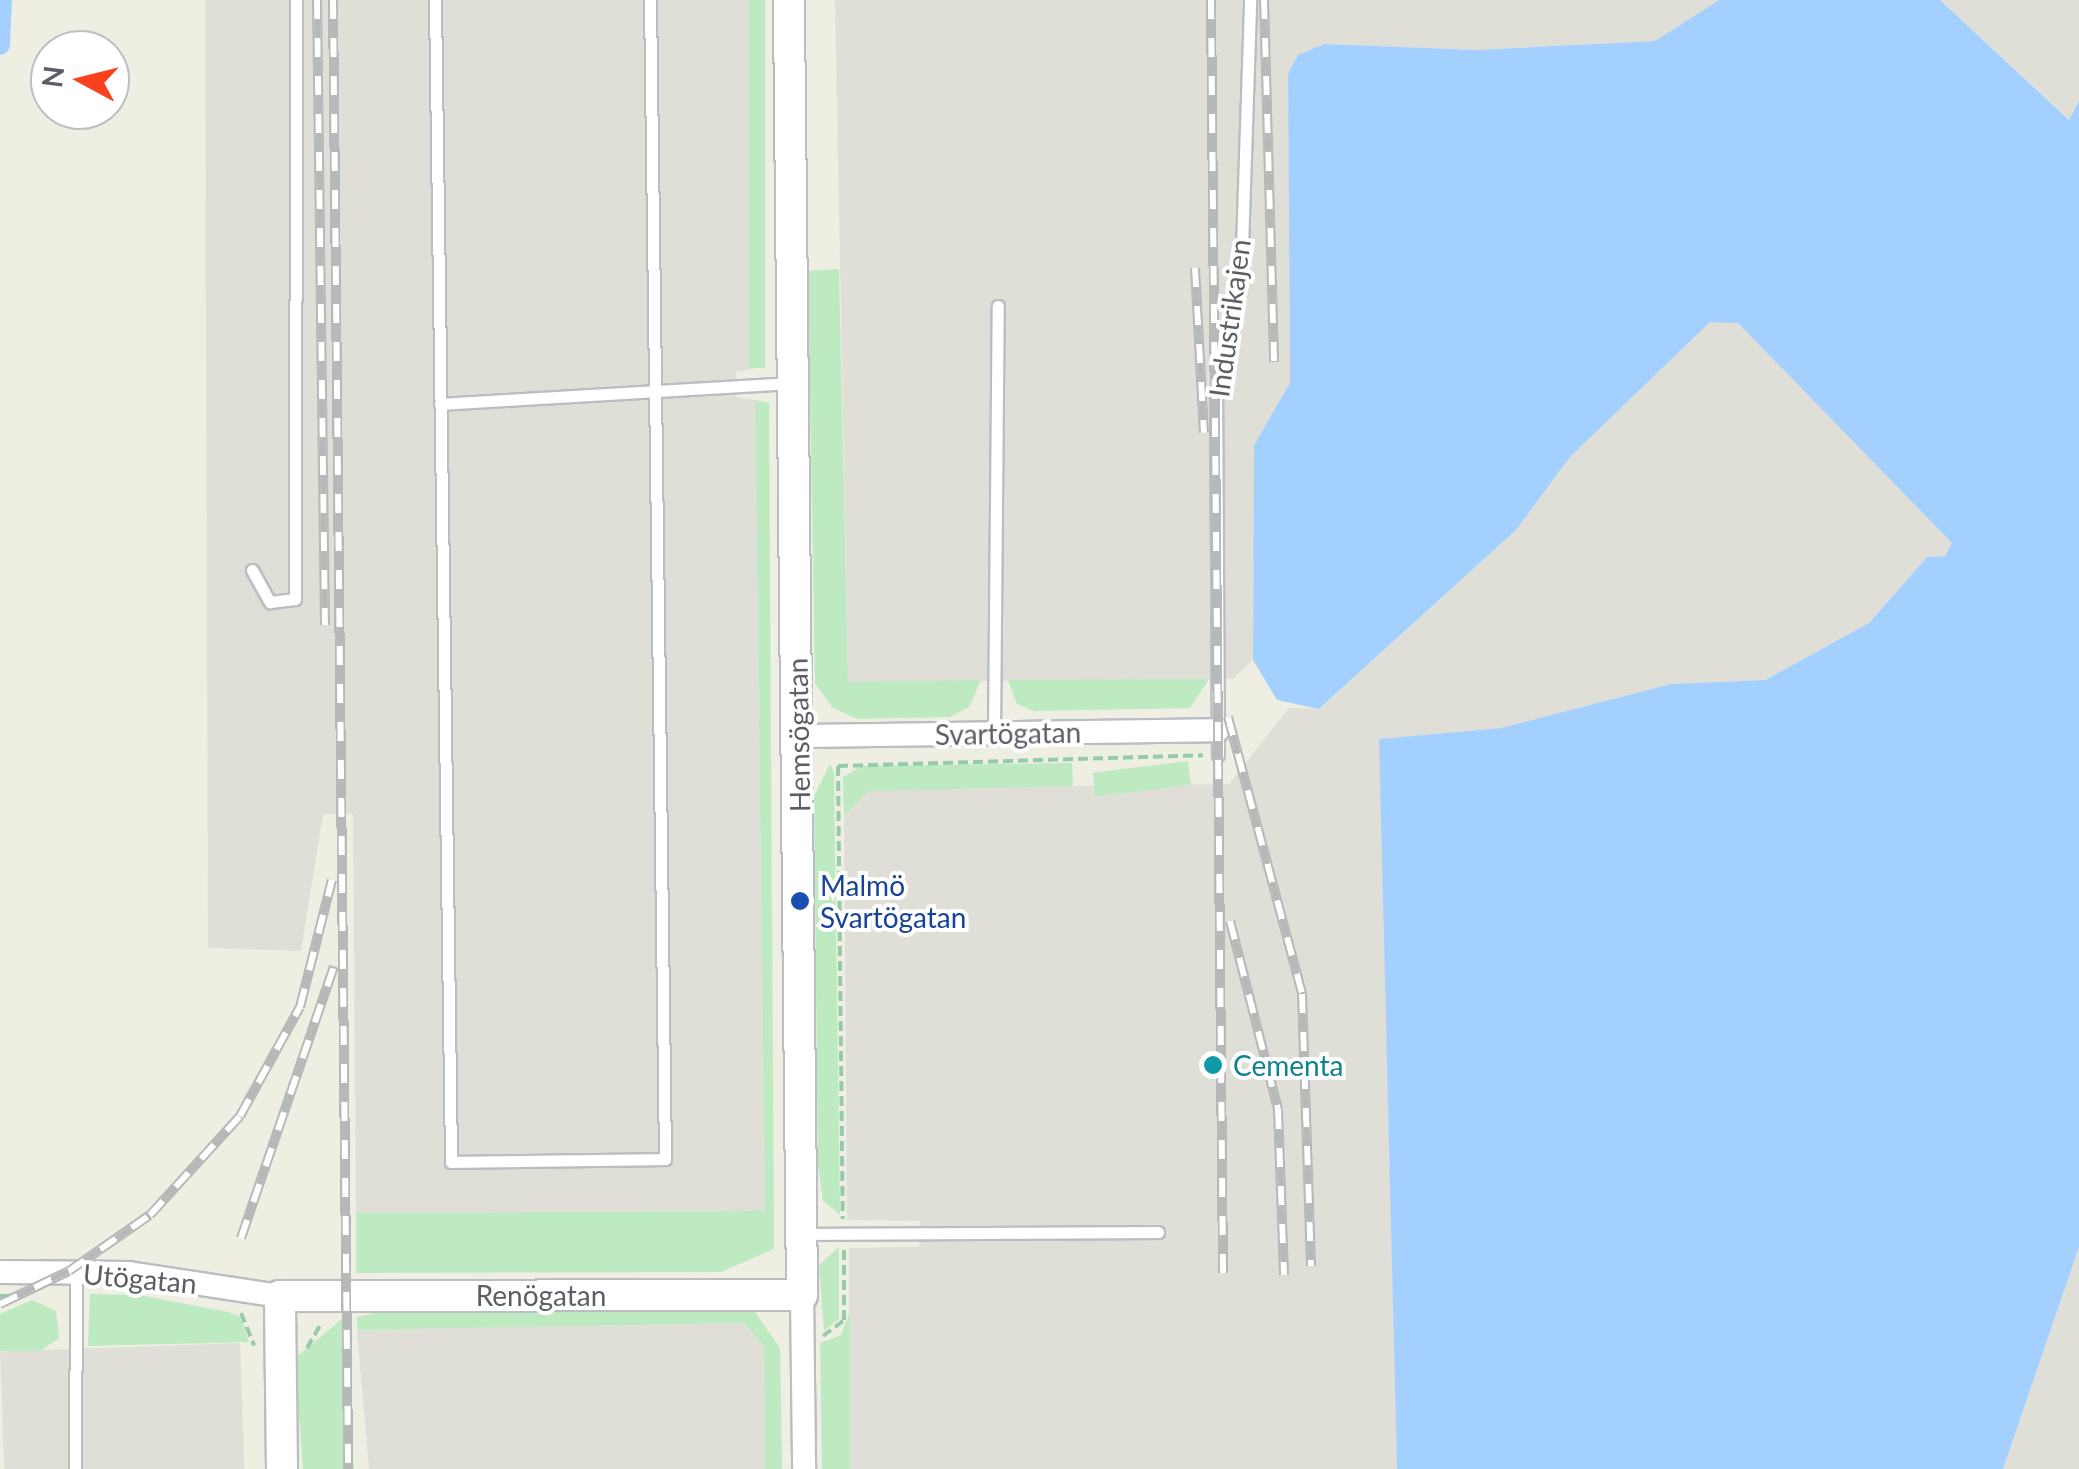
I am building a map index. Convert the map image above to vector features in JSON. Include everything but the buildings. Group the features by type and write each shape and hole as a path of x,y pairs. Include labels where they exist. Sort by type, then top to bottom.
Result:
{"street":[{"name":"Hemsögatan","path":"789,0 804,1469"},
{"name":"Svartögatan","path":"798,736 1218,730"},
{"name":"Utögatan","path":"0,1272 280,1296"},
{"name":"Renögatan","path":"280,1296 802,1294"},
{"path":"280,1296 267,1353 282,1469"}],"lane":[{"path":"252,570 270,602 295,599 296,0"},
{"path":"434,0 451,1162 665,1159 650,0"},
{"name":"Industrikajen","path":"1218,756 1216,396 1241,278 1250,0"},
{"path":"994,733 998,306"},
{"path":"440,404 794,383"},
{"path":"803,1234 1158,1232"},
{"path":"74,1469 75,1280"}],"path":[{"path":"803,1337 842,1327 838,766 1218,756"},
{"path":"0,1296 75,1280"},
{"path":"230,1307 244,1314 267,1353 307,1348 331,1317"}],"shaded area":[{"path":"205,0 749,0 755,368 736,372 736,397 755,400 765,1211 356,1213 353,814 323,814 301,951 208,948"},
{"path":"835,0 1719,0 1655,41 1476,50 1325,44 1288,74 1290,383 1254,445 1253,660 1233,679 848,682"},
{"path":"1940,0 2079,0 2079,101 2070,120"},
{"path":"1710,322 1738,322 1952,543 1945,556 1927,557 1869,623 1765,680 1671,684 1501,728 1380,739 1397,1469 850,1469 849,1248 919,1247 920,1221 847,1220 844,816 868,791 897,788 1229,784 1289,708 1320,709 1516,530 1570,457"},
{"path":"2079,1247 2079,1469 2003,1469"},
{"path":"744,1323 764,1346 765,1469 369,1469 357,1330"},
{"path":"240,1343 244,1469 4,1469 0,1351"}],"green space":[{"path":"749,0 765,0 765,368 749,368"},
{"path":"839,269 848,682 981,680 969,707 950,717 857,719 833,708 815,683 808,271"},
{"path":"755,400 769,403 774,1249 721,1272 356,1273 356,1213 765,1211"},
{"path":"1209,679 1190,708 1034,711 1017,704 1008,680"},
{"path":"1188,761 1191,785 1096,797 1093,773"},
{"path":"1072,763 1073,786 868,791 844,816 843,777 862,766"},
{"path":"830,764 834,772 840,1215 823,1201 818,1165 814,796"},
{"path":"839,1247 839,1319 824,1331 819,1265"},
{"path":"90,1294 139,1295 241,1317 249,1342 88,1346"},
{"path":"32,1300 56,1311 59,1338 40,1351 0,1351 0,1314"},
{"path":"381,1312 755,1312 780,1348 782,1469 765,1469 764,1346 744,1323 357,1330 357,1317"},
{"path":"850,1312 850,1469 822,1469 820,1343 841,1335"},
{"path":"342,1319 354,1469 303,1469 295,1358"}],"water":[{"path":"1719,0 1940,0 2069,120 2079,101 2079,1247 2003,1469 1397,1469 1379,739 1501,728 1671,684 1765,680 1869,623 1927,557 1945,556 1952,543 1738,323 1710,322 1570,457 1516,530 1319,709 1277,700 1253,660 1254,445 1290,383 1288,74 1298,55 1325,44 1476,50 1655,41"}],"waterway":[{"path":"0,45 2,0"}],"railway":[{"path":"317,0 325,625"},
{"path":"333,0 348,1469"},
{"path":"1211,0 1223,1273"},
{"path":"1264,0 1274,362"},
{"path":"1195,268 1204,433"},
{"path":"1228,717 1302,994 1311,1266"},
{"path":"0,1304 69,1271 150,1215 240,1116 300,1007 332,880"},
{"path":"1230,921 1278,1110 1284,1275"},
{"path":"241,1238 334,966"}],"place":[{"name":"Malmö Svartögatan","path":"800,901"},
{"name":"Cementa","path":"1213,1065"}]}
